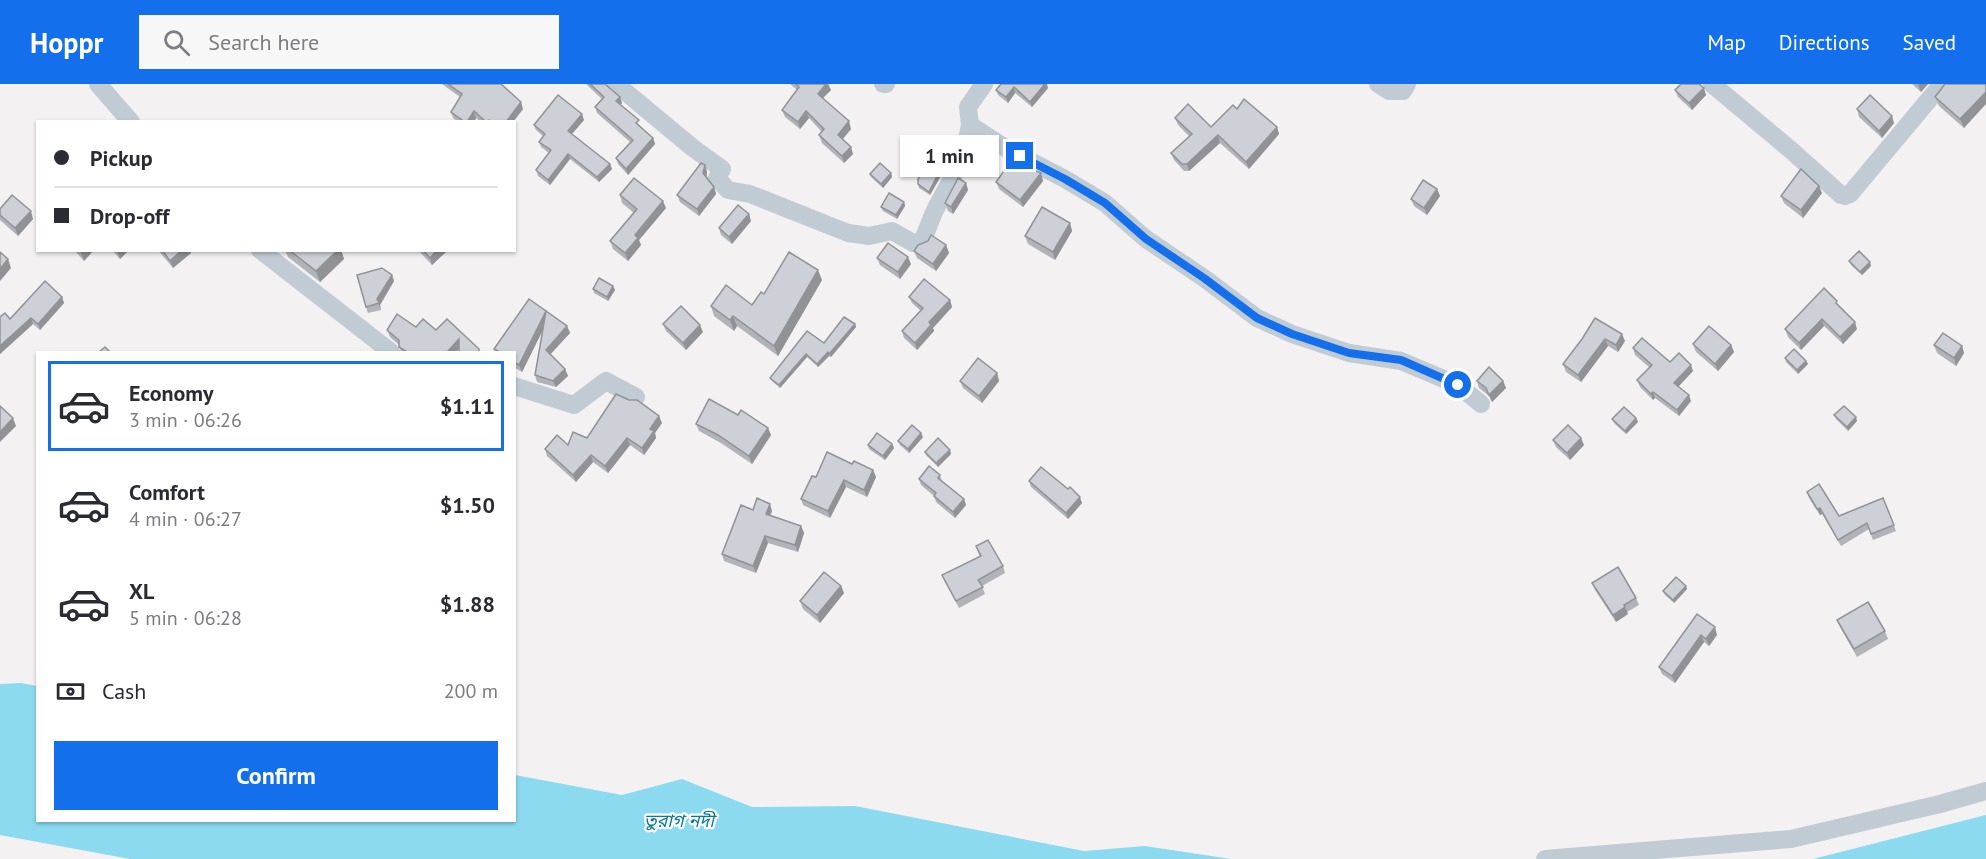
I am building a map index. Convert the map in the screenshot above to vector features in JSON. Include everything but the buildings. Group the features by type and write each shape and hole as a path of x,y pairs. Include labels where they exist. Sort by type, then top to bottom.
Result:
{"street":[{"path":"98,84 129,120"},
{"path":"616,84 722,169 717,178 728,190 750,194 858,236 892,231 913,243 923,240 934,212 964,156 969,126 968,107 984,84"},
{"path":"1378,84 1389,91 1403,91 1407,84"},
{"path":"1712,84 1841,195 1845,196 1850,194 1942,84"},
{"path":"969,126 1007,150 1065,179 1105,203 1146,239 1204,278 1257,318 1292,334 1349,353 1401,360 1458,385 1480,404"},
{"path":"263,252 390,351"},
{"path":"516,387 574,405 606,381 636,397"},
{"path":"1545,859 1791,838 1940,804 1986,791"}],"water":[{"name":"তুরাগ নদী","path":"21,683 36,686 36,822 516,822 516,775 622,795 682,779 752,807 855,806 1084,851 1145,846 1231,859 130,859 0,835 0,684"},
{"path":"1986,815 1986,859 1813,859"}],"route":[{"path":"1020,156 1105,203 1146,239 1204,278 1257,318 1292,334 1349,353 1401,360 1458,385"}]}
